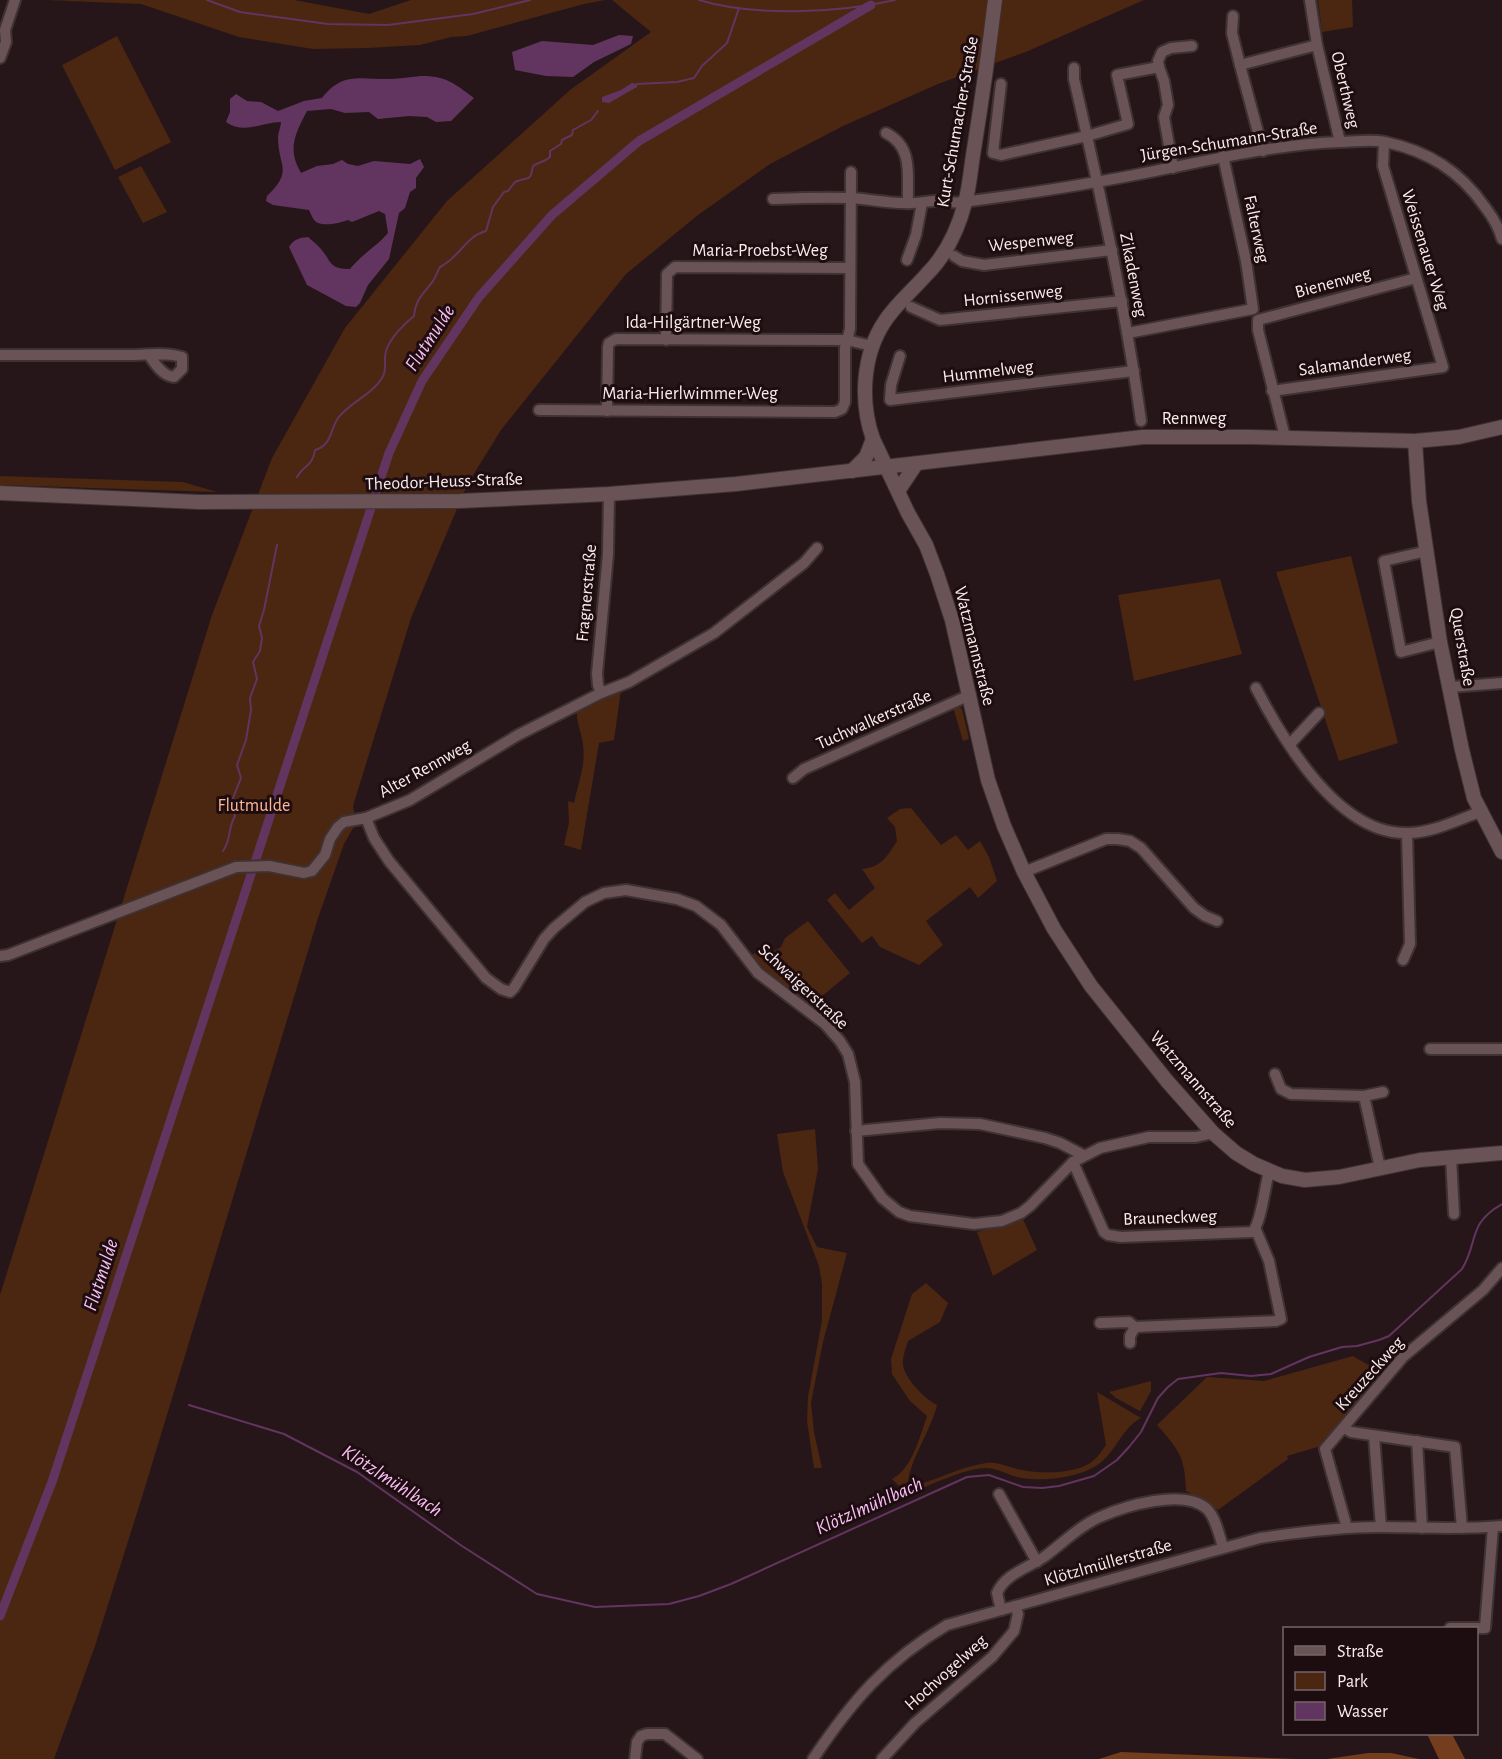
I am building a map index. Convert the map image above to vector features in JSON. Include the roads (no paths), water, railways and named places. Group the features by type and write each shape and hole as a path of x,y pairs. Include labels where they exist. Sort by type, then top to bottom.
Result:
{"main road":[{"name":"Kurt-Schumacher-Straße","path":"887,468 873,440 866,411 865,382 872,346 877,333 892,311 929,273 947,249 966,202 986,76 995,0"},
{"name":"Rennweg","path":"887,468 1143,437 1285,437 1414,441 1459,437 1502,427"},
{"path":"852,471 865,460 873,440"},
{"name":"Querstraße","path":"1414,441 1419,501 1440,642 1466,768 1480,812 1502,852"},
{"path":"898,491 916,464"},
{"name":"Theodor-Heuss-Straße","path":"0,493 217,502 460,501 609,494 748,483 887,468"},
{"name":"Watzmannstraße","path":"887,468 926,546 937,574 952,620 988,780 1004,826 1024,872 1054,929 1091,986 1160,1073 1213,1133 1244,1159 1269,1172 1305,1180 1339,1178 1380,1168 1451,1157 1502,1153"}],"street":[{"path":"0,58 6,42 2,33 15,0"},
{"name":"Oberthweg","path":"1310,0 1317,45 1340,142"},
{"path":"1233,16 1232,33 1263,151"},
{"name":"Oberthweg","path":"1240,65 1317,45"},
{"path":"1173,168 1164,117 1168,105 1158,61 1162,52 1171,48 1192,46"},
{"name":"Zikadenweg","path":"1074,68 1074,79 1122,301 1141,421"},
{"path":"1001,84 993,153 1001,155 1087,136 1128,124 1117,75 1159,68"},
{"path":"886,133 901,143 907,158 908,203"},
{"name":"Jürgen-Schumann-Straße","path":"773,199 851,198 908,203 936,201 952,204 1013,196 1173,168 1223,156 1312,143 1384,142 1433,159 1453,170 1474,191 1490,214 1502,239"},
{"name":"Weissenauer Weg","path":"1384,142 1383,166 1443,367"},
{"name":"Falterweg","path":"1223,156 1246,261 1256,323 1285,437"},
{"path":"846,340 850,330 851,172"},
{"path":"907,260 916,235 922,203"},
{"name":"Wespenweg","path":"954,256 962,261 984,265 1112,250"},
{"name":"Maria-Proebst-Weg","path":"666,340 666,274 675,267 850,268"},
{"name":"Bienenweg","path":"1128,333 1255,314 1416,278"},
{"name":"Hornissenweg","path":"911,307 940,320 1122,301"},
{"name":"Ida-Hilgärtner-Weg","path":"607,411 609,343 616,339 846,340 872,346"},
{"name":"Maria-Hierlwimmer-Weg","path":"538,410 835,412 842,409 845,402 846,340"},
{"path":"0,355 149,355"},
{"name":"Hummelweg","path":"900,356 891,385 890,400 1134,371"},
{"name":"Salamanderweg","path":"1272,391 1443,367"},
{"name":"Fragnerstraße","path":"601,693 597,674 608,554 609,494"},
{"name":"Alter Rennweg","path":"0,956 8,955 236,867 269,866 304,873 312,871 325,855 330,839 338,827 350,820 366,818 410,800 518,735 601,693 629,682 714,633 804,563 817,548"},
{"path":"1427,551 1383,561 1401,652 1440,642"},
{"path":"1450,687 1502,683"},
{"path":"1256,688 1271,718 1314,778 1340,806 1373,826 1407,834 1434,828 1480,812"},
{"name":"Tuchwalkerstraße","path":"793,778 814,764 970,695"},
{"path":"1290,744 1319,713"},
{"name":"Schwaigerstraße","path":"366,818 374,838 389,861 447,932 486,978 501,989 510,992 544,939 554,928 585,902 604,893 626,890 677,899 696,906 710,915 721,925 758,973 825,1024 840,1041 848,1054 855,1082 858,1164 882,1198 899,1212 942,1221 991,1224 1012,1218 1030,1206 1073,1161 1083,1155 1113,1143 1135,1139 1196,1137 1213,1133"},
{"path":"1403,960 1410,944 1407,834"},
{"path":"1024,872 1106,839 1130,841 1141,848 1194,909 1217,921"},
{"path":"1430,1049 1502,1049"},
{"path":"1275,1074 1281,1089 1291,1094 1364,1096 1383,1092"},
{"path":"1364,1096 1380,1168"},
{"path":"856,1131 940,1123 980,1124 1053,1140 1083,1155"},
{"path":"1451,1157 1454,1215"},
{"name":"Brauneckweg","path":"1073,1161 1099,1221 1108,1235 1161,1236 1256,1230"},
{"path":"1100,1323 1129,1322 1135,1326 1281,1319 1269,1261 1256,1230 1269,1172"},
{"name":"Kreuzeckweg","path":"1347,1528 1325,1449 1403,1357 1483,1290 1502,1268"},
{"path":"1130,1343 1130,1336 1135,1326"},
{"path":"1344,1428 1351,1432 1374,1436 1455,1447 1462,1528"},
{"path":"1374,1436 1381,1527"},
{"path":"1417,1442 1422,1528"},
{"path":"999,1494 1037,1562"},
{"name":"Klötzlmüllerstraße","path":"1001,1610 998,1600 1000,1587 1005,1580 1037,1562 1100,1517 1150,1502 1169,1499 1188,1500 1206,1508 1215,1524 1223,1547"},
{"path":"1478,1628 1485,1628 1498,1527"},
{"name":"Klötzlmüllerstraße","path":"813,1759 868,1687 892,1662 947,1625 1260,1538 1347,1528 1498,1527"},
{"name":"Hochvogelweg","path":"882,1759 915,1723 992,1657 1014,1631 1018,1614 1015,1606"},
{"path":"635,1759 641,1736 665,1734 697,1759"}],"water":[{"path":"619,35 633,36 631,44 594,62 573,77 546,76 515,70 512,52 542,41 593,45"},
{"path":"437,77 449,81 474,98 451,121 436,122 427,117 409,116 378,119 369,112 345,113 331,109 307,111 296,134 294,156 301,173 317,166 342,160 358,166 374,161 410,164 420,159 424,167 416,178 416,188 410,192 405,208 399,213 389,259 368,285 360,303 356,307 346,306 307,285 289,247 297,239 308,237 334,266 350,269 388,233 385,214 379,211 352,222 348,220 321,224 315,221 309,210 273,205 266,201 282,174 278,137 281,122 246,128 233,126 226,122 230,112 230,99 236,94 247,101 261,102 278,111 304,101 322,98 337,84 352,79"},
{"path":"632,83 637,84 637,87 609,103 602,102 602,97"}],"waterway":[{"path":"207,0 240,12 328,24 388,25 473,14 530,0"},
{"path":"699,0 745,9 771,11 848,8 895,0"},
{"name":"Flutmulde","path":"0,1616 52,1482 389,453 422,381 479,297 552,215 639,141 871,5"},
{"path":"637,84 677,82 694,78 702,66 727,43 739,8"},
{"path":"297,477 310,463 315,450 328,441 335,423 343,412 378,384 385,371 385,355 388,346 414,316 419,300 440,267 453,258 473,237 486,231 493,207 504,192 508,191 515,182 530,177 533,166 550,157 550,151 561,144 562,140 572,135 573,130 591,120 598,111"},
{"path":"223,851 228,842 235,816 231,803 241,778 237,765 246,740 251,710 250,698 257,679 253,662 260,651 262,638 259,626 277,545"},
{"name":"Klötzlmühlbach","path":"189,1405 284,1434 357,1472 462,1546 537,1594 595,1607 669,1604 731,1584 967,1477 989,1475 1023,1487 1042,1488 1059,1486 1094,1476 1117,1460 1129,1447 1141,1432 1158,1398 1178,1379 1221,1373 1251,1376 1271,1374 1309,1357 1389,1336 1462,1269 1478,1226 1491,1211 1502,1204"}]}
